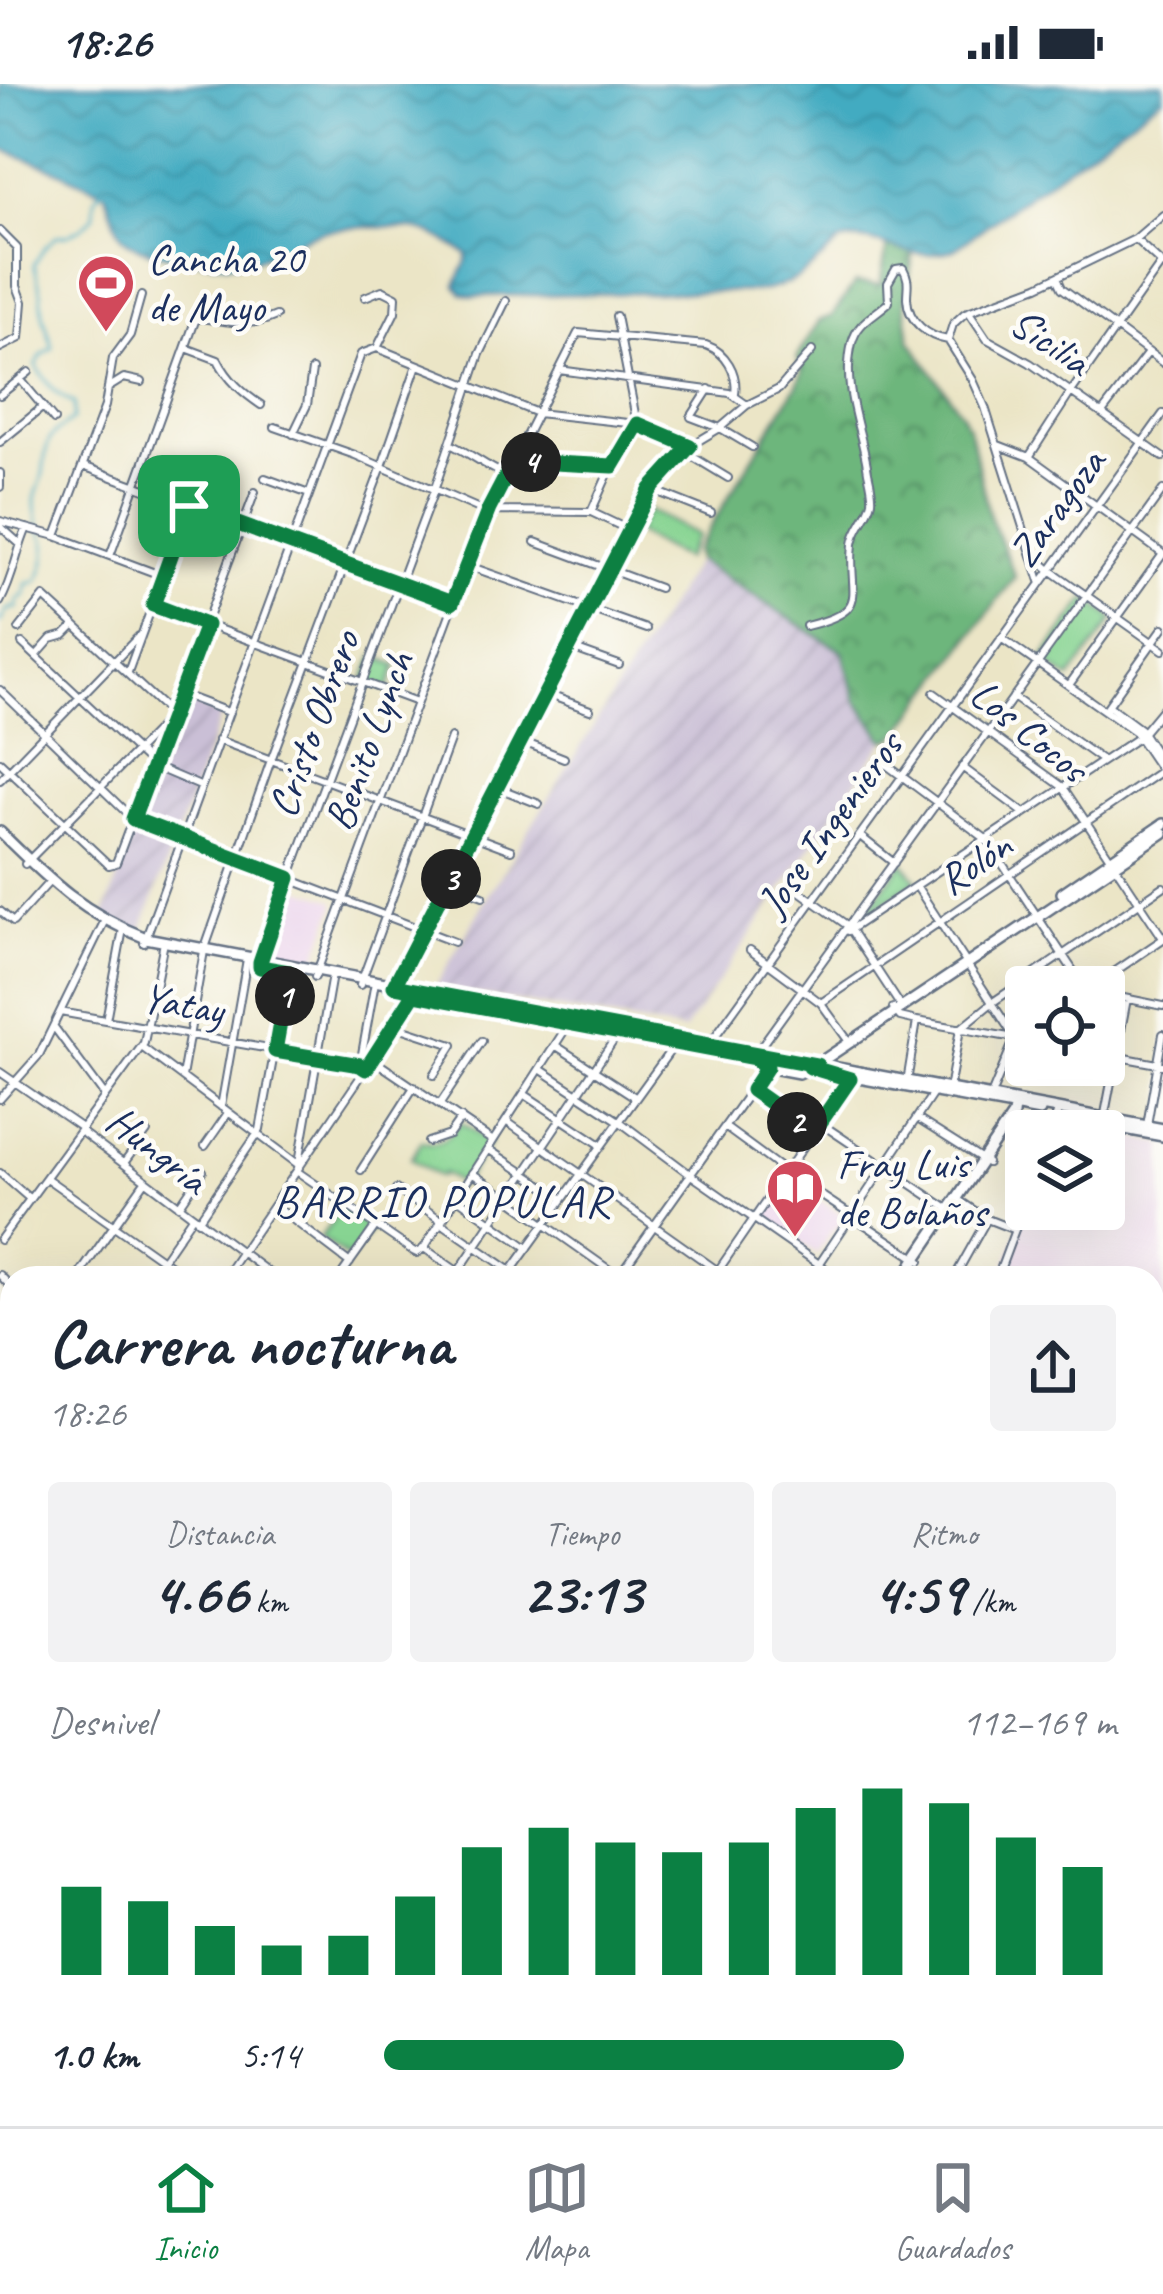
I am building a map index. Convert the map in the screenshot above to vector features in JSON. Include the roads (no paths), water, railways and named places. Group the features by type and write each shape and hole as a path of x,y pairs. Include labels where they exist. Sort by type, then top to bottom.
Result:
{"main road":[{"path":"676,1041 755,1055 767,1067 799,1073 1163,828"},
{"path":"0,836 76,909 122,932 163,945 907,1082 934,1091 990,1097 1040,1110"},
{"path":"812,1065 848,1041"},
{"path":"831,1056 836,1069"},
{"path":"812,1065 850,1079 1035,1110"},
{"path":"914,1266 1018,1107"},
{"path":"1125,1122 1163,1132"},
{"path":"1125,1126 1163,1132"}],"street":[{"path":"948,340 957,319 969,312 1135,239 1163,215"},
{"path":"0,231 17,248 17,286 23,302 20,338 0,348"},
{"path":"1029,457 1162,264 1135,239"},
{"path":"806,626 840,616 855,591 853,543 872,494 864,442 853,413 851,346 857,328 889,302 888,283 896,268 906,271 910,310 927,334 948,340 973,380 1040,581"},
{"path":"1057,277 1062,288 1163,363"},
{"path":"365,296 382,290 391,293 397,303 377,348"},
{"path":"56,536 105,406 113,358 130,335 141,296"},
{"name":"Cristo Obrero","path":"260,964 480,354 506,301"},
{"name":"Sicilia","path":"969,312 987,339 1030,363 1163,457"},
{"path":"110,556 195,321 247,324 276,316"},
{"path":"591,512 638,424 616,316"},
{"path":"927,334 950,330"},
{"name":"Benito Lynch","path":"315,974 489,509 578,333 619,339"},
{"path":"619,339 706,345 722,352 735,377 735,394"},
{"path":"186,348 218,360 243,393 261,405"},
{"path":"145,940 361,354 377,348 537,413 638,424 687,449 728,478"},
{"path":"393,988 651,489 687,449 747,405 779,389 812,351"},
{"path":"1102,413 1148,353"},
{"path":"182,1078 204,953 417,365"},
{"path":"293,434 307,405 312,370"},
{"path":"559,370 709,389 735,394 747,405"},
{"path":"0,395 29,372"},
{"path":"108,388 124,378 142,382"},
{"path":"20,379 53,420"},
{"path":"709,389 691,417 752,447"},
{"path":"0,442 44,407"},
{"name":"Zaragoza","path":"1001,638 1163,414"},
{"path":"275,427 382,466 484,511 591,512 629,530"},
{"path":"450,445 506,475"},
{"path":"998,446 1029,457 1163,554 1069,685"},
{"path":"514,461 613,466"},
{"path":"83,466 452,603"},
{"path":"128,672 203,467"},
{"path":"0,473 1,485"},
{"path":"265,478 309,494"},
{"path":"651,489 710,513"},
{"path":"755,1055 1163,490"},
{"path":"0,762 113,866 255,493"},
{"path":"20,544 0,521 163,575"},
{"path":"0,602 27,527"},
{"path":"535,542 659,588"},
{"path":"1030,553 1163,650"},
{"path":"466,565 646,629"},
{"path":"0,571 11,581"},
{"path":"19,628 44,597 172,715"},
{"path":"153,605 416,701"},
{"path":"36,656 51,639 76,625"},
{"path":"1106,708 1163,628"},
{"path":"0,781 142,633"},
{"path":"1001,638 1141,736 1162,770"},
{"name":"Jose Ingenieros","path":"709,1045 1001,638"},
{"path":"22,643 153,766 200,786"},
{"path":"568,647 619,665"},
{"path":"0,690 133,819 454,942"},
{"name":"Los Cocos","path":"934,692 1063,787 1163,938"},
{"path":"544,693 590,710"},
{"path":"182,694 228,712"},
{"path":"1013,697 1103,761"},
{"path":"849,928 1141,736 1163,708"},
{"path":"27,862 172,715"},
{"path":"360,982 451,738"},
{"path":"218,740 511,850"},
{"path":"521,741 563,758"},
{"path":"880,760 986,839 1071,966"},
{"path":"962,767 1024,813"},
{"name":"Rolón","path":"821,1003 1162,770"},
{"path":"496,788 539,804"},
{"path":"860,836 894,862"},
{"path":"0,911 13,922 49,882"},
{"path":"448,884 483,896"},
{"path":"917,887 1005,1022"},
{"path":"949,1090 960,1029 1163,887"},
{"path":"795,888 849,928 875,965 900,1017 1005,1037"},
{"path":"0,1099 39,1055 104,923"},
{"path":"105,1021 122,932"},
{"path":"1120,966 1163,938"},
{"path":"0,1240 142,1047 163,945"},
{"path":"750,950 821,1003 848,1041"},
{"path":"205,1146 224,1110 247,962"},
{"path":"158,1266 258,1132 290,969"},
{"path":"298,1168 332,977"},
{"path":"363,1067 375,985"},
{"path":"232,1266 414,992"},
{"path":"1125,1009 1127,999 1163,1006"},
{"name":"Yatay","path":"60,1012 363,1067"},
{"path":"907,1082 917,1021"},
{"path":"142,1047 375,1226 421,1252 568,1022"},
{"path":"53,1026 105,1096"},
{"path":"395,1026 453,1046 434,1075"},
{"path":"462,1266 619,1032"},
{"path":"1146,1126 1163,1034"},
{"path":"440,1104 482,1041"},
{"path":"515,1266 676,1041"},
{"path":"555,1045 635,1097"},
{"path":"1125,1058 1161,1064"},
{"path":"372,1060 461,1118 563,1199"},
{"path":"990,1097 1005,1062"},
{"path":"626,1266 767,1067"},
{"path":"540,1070 822,1266"},
{"name":"Hungría","path":"0,1072 260,1266"},
{"path":"722,1266 850,1079"},
{"path":"361,1170 414,1087"},
{"path":"752,1090 813,1133"},
{"path":"819,1264 934,1091"},
{"path":"524,1094 601,1145"},
{"path":"428,1142 449,1135 461,1118"},
{"path":"918,1119 985,1162"},
{"path":"506,1121 705,1266"},
{"path":"820,1123 952,1211"},
{"path":"726,1128 918,1260"},
{"path":"124,1164 147,1132"},
{"path":"179,1206 203,1171"},
{"path":"0,1173 30,1199"},
{"path":"472,1173 603,1266"},
{"path":"46,1178 171,1266"},
{"path":"86,1266 146,1180"},
{"path":"396,1190 498,1266"},
{"path":"456,1197 528,1248"},
{"path":"959,1200 1005,1226"},
{"path":"274,1206 350,1263"},
{"path":"961,1266 987,1219"},
{"path":"348,1266 375,1226"},
{"path":"1002,1266 1015,1230"},
{"path":"424,1248 446,1266"}],"water":[{"path":"0,84 1163,84 1163,97 953,250 924,254 850,240 839,243 794,280 758,291 472,296 456,285 467,254 416,230 324,231 263,257 227,264 142,249 119,232 104,192 0,149"}],"waterway":[{"path":"0,622 8,609 17,608 27,584 37,581 43,568 46,548 36,497 49,441 73,420 74,403 52,388 36,365 53,348 34,264 57,236 83,227 94,216 95,198 102,189"}],"place":[{"name":"Cancha 20 de Mayo","path":"106,334"},
{"name":"Fray Luis de Bolaños","path":"795,1239"}],"district":[{"name":"BARRIO POPULAR","path":"443,1201"}]}
